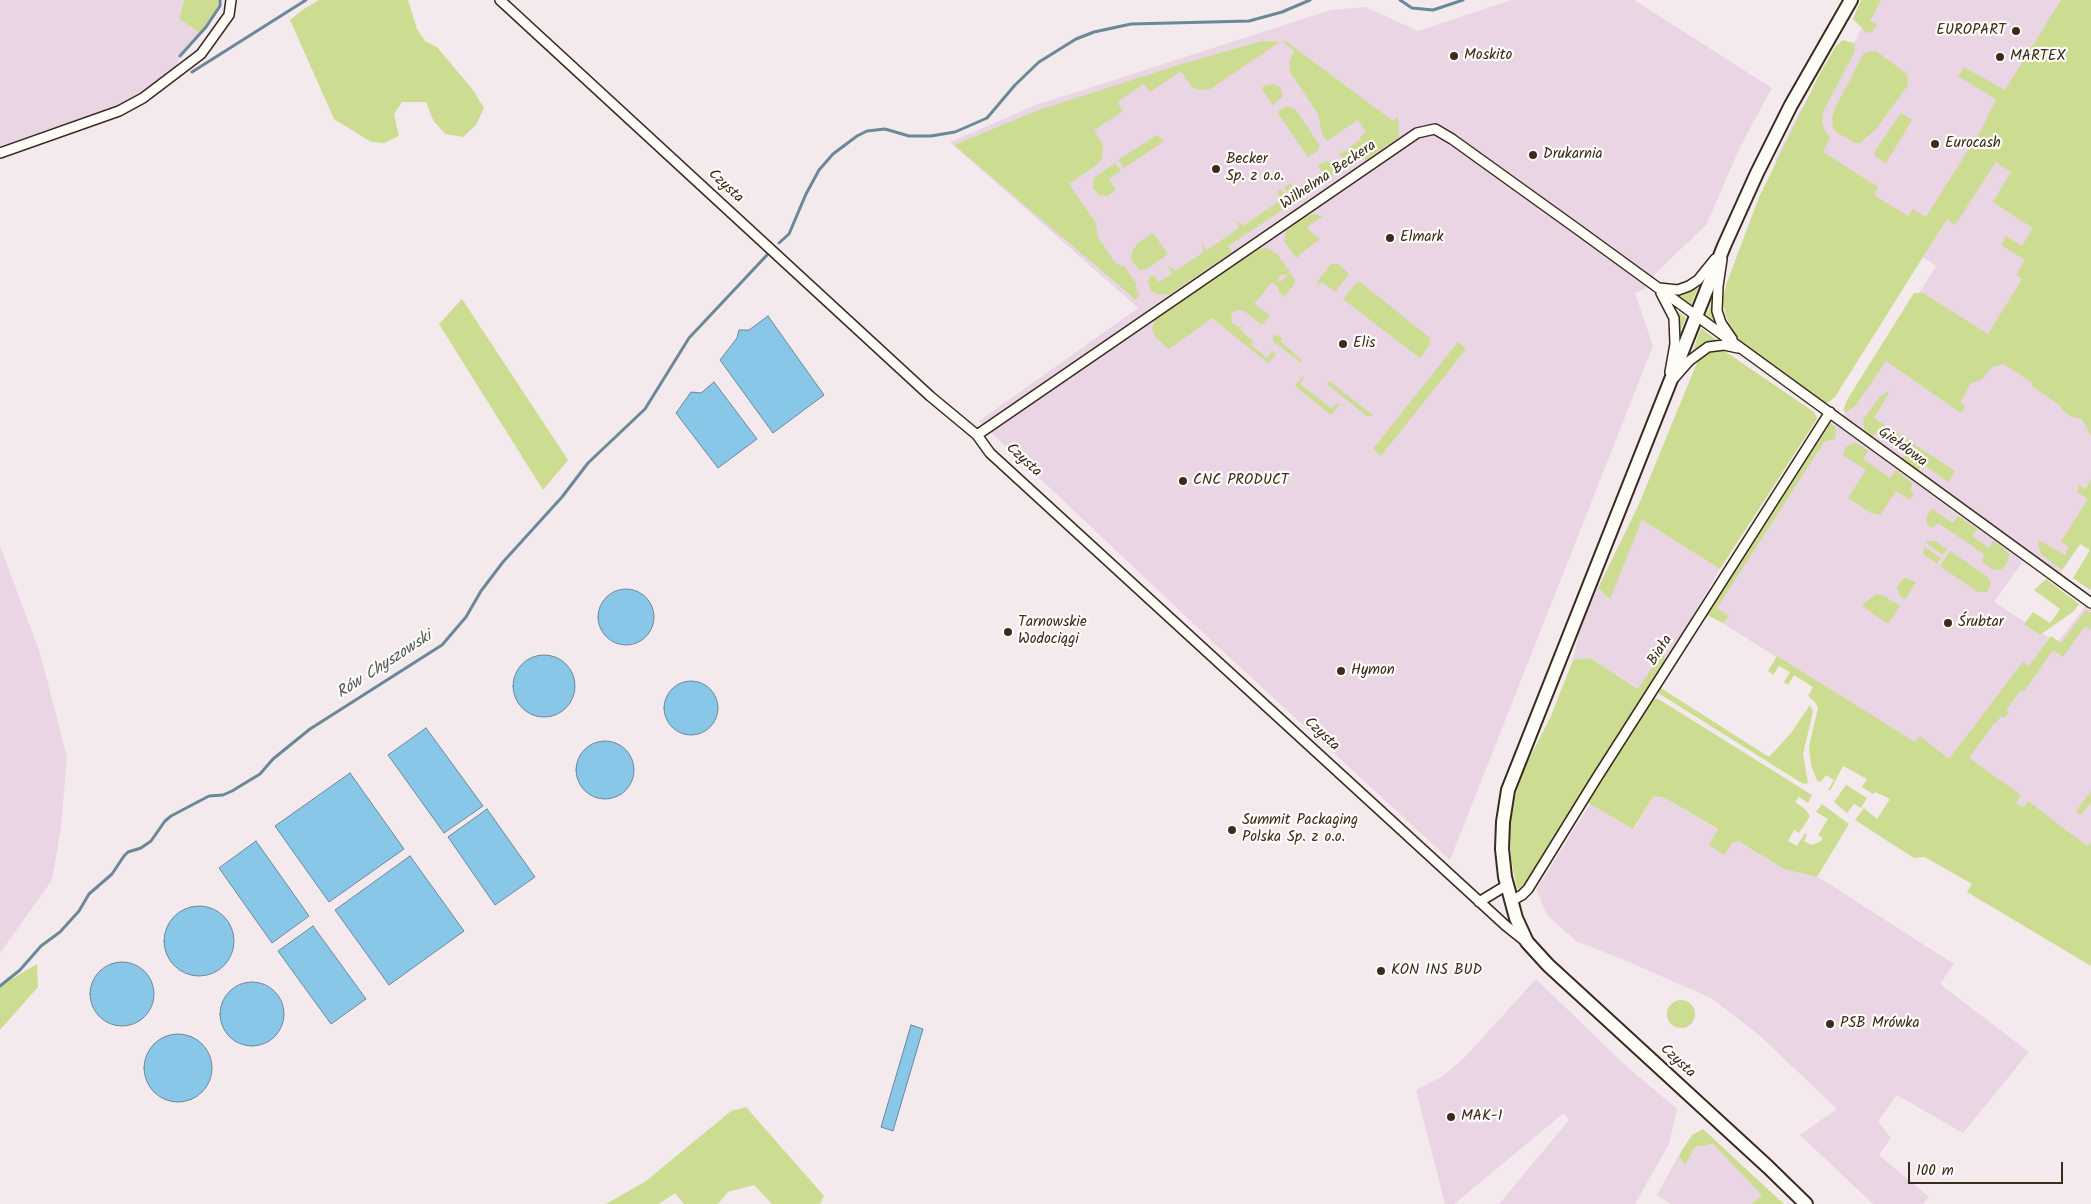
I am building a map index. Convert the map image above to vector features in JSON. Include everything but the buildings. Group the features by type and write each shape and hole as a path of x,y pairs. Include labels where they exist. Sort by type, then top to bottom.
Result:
{"main road":[{"name":"Czysta","path":"1806,1204 1548,965 1527,942 1516,918 1507,885 1502,849 1503,822 1508,790 1724,246 1757,173 1791,105 1851,0"}],"street":[{"path":"0,153 119,111 143,98 201,54 229,15 231,0"},
{"name":"Czysta","path":"500,0 930,396 978,435 990,453 1479,902 1527,942"},
{"name":"Wilhelma Beckera","path":"978,435 1417,133 1435,129 1452,139 1696,316"},
{"path":"1657,288 1678,290 1690,286 1712,264 1724,246"},
{"path":"1724,246 1718,286 1717,311 1721,323 1741,349"},
{"path":"1657,288 1674,318 1675,344 1668,387"},
{"name":"Giełdowa","path":"1696,316 2091,603"},
{"path":"1668,387 1689,361 1699,352 1716,345 1741,349"},
{"name":"Biała","path":"1511,901 1522,896 1528,889 1601,770 1830,412"},
{"path":"1479,902 1507,885"}],"shaded area":[{"path":"0,0 184,0 179,19 200,33 180,56 174,74 143,98 0,153"},
{"path":"1511,0 1634,0 1772,88 1742,143 1706,225 1657,272 1645,289 1635,293 1653,346 1450,860 1216,645 979,421 1138,308 950,142 1036,105 1331,10 1365,7 1418,31"},
{"path":"1875,0 2078,0 2032,209 2091,434 2091,528 2060,574 2030,551 1994,602 2057,643 2087,604 2091,607 2091,854 1703,611 1830,412 1841,419 1936,266 1775,160 1800,110 1856,40"},
{"path":"1642,520 1720,569 1665,663 1665,659 1660,655 1639,689 1590,658 1573,660 1581,623 1598,588 1610,598"},
{"path":"0,546 40,653 67,757 61,827 52,880 0,953"},
{"path":"1654,796 1665,798 1784,869 1817,877 1826,882 1954,964 1940,984 2029,1052 1963,1133 1897,1095 1878,1121 1891,1138 1879,1155 1929,1197 1923,1204 1873,1204 1800,1135 1837,1109 1758,1034 1711,998 1576,941 1547,915 1536,890 1590,804 1634,829"},
{"path":"1536,979 1625,1065 1677,1109 1669,1144 1635,1204 1499,1204 1569,1120 1564,1113 1454,1204 1445,1204 1416,1090 1443,1076 1464,1058"},
{"path":"1713,1144 1763,1195 1752,1204 1670,1204 1657,1195 1679,1155 1685,1165 1695,1147"}],"green space":[{"path":"184,0 218,0 218,7 200,33 179,19"},
{"path":"319,0 408,0 417,29 425,41 437,47 473,90 484,108 476,125 463,137 445,134 433,120 426,102 402,102 394,114 399,136 384,143 371,142 334,119 290,20"},
{"path":"1861,0 1881,0 1870,21 1877,25 1872,32 1867,33 1853,19"},
{"path":"2061,0 2091,0 2091,436 2082,419 2072,417 2062,410 2061,406 2032,386 2032,382 2003,364 1992,367 1981,380 1971,383 1960,402 1965,406 1961,413 1886,361 1856,405 1847,412 1843,411 1847,400 1914,293 1923,293 1988,334 2022,279 2016,275 2025,260 2001,245 2006,236 2022,246 2033,228 1993,202 2011,172 1996,162 1955,225 1947,219 1835,397 1829,402 1825,403 1742,344 1728,322 1724,308 1723,299 1726,285 1759,197 1820,73 1836,46 1843,40 1853,43 1855,46 1854,53 1823,112 1822,122 1830,138 1823,152 1878,187 1874,195 1908,216 1913,209 1926,217 1984,125 1997,100 1958,76 1964,67 2005,90"},
{"path":"1262,41 1280,42 1210,89 1200,90 1192,87 1181,71 1150,92 1144,84 1117,102 1123,111 1094,130 1103,145 1102,158 1098,164 1069,184 1096,223 1098,237 1115,263 1125,267 1137,285 1135,287 1140,295 1135,299 954,145 1039,110 1185,63"},
{"path":"1282,41 1287,42 1393,121 1398,116 1399,137 1366,160 1364,158 1354,163 1344,160 1339,154 1344,151 1350,152 1353,160 1361,155 1357,149 1354,151 1347,149 1361,139 1360,137 1366,132 1358,120 1327,141 1322,134 1318,114 1290,72 1289,63 1294,51"},
{"path":"1876,51 1907,74 1908,85 1876,129 1860,143 1855,143 1836,132 1833,127 1832,118 1835,108 1864,53"},
{"path":"1274,84 1281,88 1283,96 1273,105 1261,88"},
{"path":"1287,106 1296,110 1319,144 1319,150 1308,157 1277,112"},
{"path":"1901,113 1912,120 1886,163 1875,156 1875,151"},
{"path":"1157,135 1164,141 1124,168 1118,160"},
{"path":"1327,161 1332,164 1334,174 1294,202 1284,187 1290,183 1295,190 1322,172 1318,165"},
{"path":"1115,163 1121,171 1109,179 1116,190 1107,196 1099,195 1093,188 1094,178"},
{"path":"1281,189 1291,204 1228,246 1232,252 1170,294 1160,295 1151,291 1148,282 1150,277 1154,275 1159,282 1172,274 1168,265 1175,271 1204,252 1201,243 1207,250 1239,228 1236,219 1243,226 1281,200 1277,192"},
{"path":"1314,214 1323,216 1306,228 1320,239 1296,258 1284,241 1286,231 1305,216"},
{"path":"1153,233 1168,254 1147,269 1139,270 1131,259 1132,252 1137,244"},
{"path":"1267,248 1277,254 1290,272 1285,276 1283,274 1277,278 1280,282 1291,273 1295,280 1294,285 1284,297 1278,291 1279,288 1272,282 1254,304 1270,315 1262,325 1243,310 1234,311 1231,315 1232,323 1238,327 1242,326 1240,330 1253,341 1251,345 1267,358 1272,351 1276,354 1268,363 1212,318 1169,349 1156,338 1152,329 1156,317 1254,250"},
{"path":"1331,264 1338,264 1349,274 1335,292 1322,282 1317,286 1319,279"},
{"path":"1357,282 1361,283 1430,338 1430,344 1420,358 1343,299"},
{"path":"1699,285 1691,305 1676,295 1687,293"},
{"path":"1713,298 1714,310 1718,326 1706,317"},
{"path":"462,299 568,460 543,490 439,324"},
{"path":"1675,309 1686,318 1679,334 1678,320"},
{"path":"1701,328 1718,341 1706,343 1693,350"},
{"path":"1278,335 1282,338 1280,341 1302,360 1300,362 1273,341 1273,336"},
{"path":"1458,342 1466,349 1381,456 1373,449"},
{"path":"1717,349 1723,350 1814,412 1817,419 1720,569 1642,520 1610,599 1598,588 1639,504 1696,365 1702,355"},
{"path":"1303,376 1304,378 1300,384 1332,409 1337,403 1340,405 1331,415 1295,386"},
{"path":"1329,381 1373,415 1367,416 1327,384"},
{"path":"1890,391 1874,418 1955,471 1948,482 1924,465 1917,471 1902,459 1906,451 1877,431 1872,437 1865,432 1863,420 1880,396"},
{"path":"1830,423 1836,428 1835,439 1824,442 1717,608 1729,616 1723,623 1707,615 1827,424"},
{"path":"1854,443 1868,451 1863,459 1890,478 1896,470 1913,484 1910,489 1914,493 1910,500 1896,491 1880,515 1871,513 1848,498 1866,470 1843,455 1845,448"},
{"path":"2091,479 2090,590 2073,578 2090,550 2080,544 2062,570 2041,554 2038,545 2039,540 2065,555 2069,547 2061,542 2088,499 2077,492 2079,485 2086,489"},
{"path":"1932,509 1953,523 1958,516 1977,529 1972,536 1989,548 1993,541 2001,546 2009,555 2004,567 2000,570 1992,569 1982,562 1984,554 1938,523 1933,528 1927,525 1926,517"},
{"path":"1935,541 1947,549 1943,555 1926,543"},
{"path":"1924,547 1941,558 1937,564 1923,554"},
{"path":"1950,551 1988,577 1991,583 1987,592 1978,592 1940,566"},
{"path":"1906,578 1916,582 1905,600 1900,596 1897,587"},
{"path":"2046,579 2079,604 2074,611 2040,635 2024,624 2033,612 2050,623 2060,609 2034,590"},
{"path":"1877,594 1900,606 1888,624 1862,606"},
{"path":"2086,610 2091,613 2091,630 2085,626 2063,657 2053,650 2028,686 2024,691 2021,690 2006,710 2009,712 2005,718 2001,716 1994,723 1969,758 2021,795 2016,803 2024,808 2028,801 2087,846 2091,842 2091,966 1967,892 1972,884 1924,857 1914,858 1855,820 1864,808 1877,819 1890,799 1875,792 1873,794 1862,787 1867,779 1843,766 1830,791 1828,790 1834,780 1826,775 1821,782 1817,781 1811,765 1809,746 1818,708 1815,702 1808,696 1813,687 1794,675 1788,685 1784,682 1790,672 1779,666 1773,675 1768,671 1777,656 1915,742 1920,736 1949,759 2023,662 2029,666 2051,636 2061,643"},
{"path":"1662,654 1665,659 1665,666 1540,864 1524,887 1520,890 1517,889 1511,858 1510,825 1516,793 1524,769 1551,716 1573,660 1590,658 1638,689"},
{"path":"1661,688 1769,757 1791,733 1810,705 1813,712 1803,754 1808,783 1800,782 1658,693"},
{"path":"1654,698 1812,795 1808,803 1799,797 1795,802 1805,809 1810,816 1799,833 1794,830 1788,841 1797,846 1805,833 1807,835 1804,841 1811,845 1820,842 1823,838 1818,835 1828,819 1816,812 1822,804 1849,824 1817,877 1784,869 1738,841 1732,843 1724,855 1709,845 1718,829 1665,798 1654,796 1633,829 1590,804 1586,798 1651,699"},
{"path":"1846,785 1867,798 1861,808 1854,804 1847,813 1834,802"},
{"path":"2091,791 2091,802 2081,815 2076,811"},
{"path":"37,964 38,987 0,1030 0,986"},
{"path":"1681,1000 1691,1004 1695,1014 1691,1024 1681,1028 1671,1024 1667,1014 1671,1004"},
{"path":"746,1107 824,1196 820,1204 772,1204 754,1185 728,1192 718,1204 684,1204 675,1193 659,1204 606,1204 646,1181 731,1111"},
{"path":"1703,1129 1784,1204 1752,1204 1762,1195 1713,1144 1695,1147 1685,1165 1679,1155 1692,1135"}],"water":[{"path":"768,316 824,395 773,433 720,360 737,338 739,330 749,330"},
{"path":"714,382 757,439 718,468 676,413 691,392 701,393"},
{"path":"620,589 632,589 646,597 654,611 652,628 646,637 632,645 620,645 610,640 603,633 598,623 598,611 603,601 610,594"},
{"path":"544,655 556,658 566,664 572,674 575,686 572,698 566,708 556,714 544,717 532,714 522,708 516,698 513,686 516,674 522,664 532,658"},
{"path":"691,681 701,683 710,689 716,698 718,708 716,718 710,727 701,733 691,735 681,733 672,727 666,718 664,708 666,698 672,689 681,683"},
{"path":"426,728 483,806 444,833 388,755"},
{"path":"605,741 621,746 629,754 634,770 629,786 621,794 605,799 589,794 581,786 576,770 581,754 589,746"},
{"path":"350,773 404,849 329,902 275,826"},
{"path":"487,809 535,877 495,905 448,837"},
{"path":"256,841 309,916 272,943 219,868"},
{"path":"410,856 464,931 389,985 335,910"},
{"path":"199,906 212,909 224,916 231,928 234,941 231,954 224,966 212,973 199,976 186,973 174,966 167,954 164,941 167,928 174,916 186,909"},
{"path":"313,926 366,999 331,1024 278,951"},
{"path":"122,962 140,968 148,976 154,994 148,1012 140,1020 122,1026 104,1020 96,1012 90,994 96,976 104,968"},
{"path":"246,982 258,982 275,991 282,1002 284,1014 282,1026 275,1037 258,1046 246,1046 234,1041 225,1032 220,1020 220,1008 225,996 234,987"},
{"path":"911,1025 923,1029 893,1131 881,1127"},
{"path":"178,1034 191,1037 202,1044 209,1055 212,1068 209,1081 202,1092 191,1099 178,1102 165,1099 154,1092 147,1081 144,1068 147,1055 154,1044 165,1037"}],"waterway":[{"path":"180,56 206,27 220,6 220,0"},
{"path":"192,72 306,0"},
{"name":"Rów Chyszowski","path":"779,243 789,234 806,194 819,170 833,154 867,131 885,129 909,136 931,136 955,132 987,118 1015,85 1039,62 1076,39 1094,32 1131,24 1249,21 1282,12 1310,0"},
{"name":"Rów Chyszowski","path":"1400,0 1412,8 1433,10 1463,0"},
{"name":"Rów Chyszowski","path":"0,986 20,970 41,946 60,932 79,911 89,894 112,874 128,852 141,848 151,841 165,821 171,816 209,796 223,795 232,791 260,774 273,759 310,729 442,645 466,617 481,591 503,562 562,497 588,463 645,409 689,338 767,255"}],"place":[{"name":"EUROPART","path":"2016,31"},
{"name":"Moskito","path":"1454,56"},
{"name":"MARTEX","path":"2000,57"},
{"name":"Eurocash","path":"1935,144"},
{"name":"Drukarnia","path":"1533,155"},
{"name":"Becker Sp. z o.o.","path":"1216,169"},
{"name":"Elmark","path":"1390,238"},
{"name":"Elis","path":"1343,344"},
{"name":"CNC PRODUCT","path":"1183,481"},
{"name":"Śrubtar","path":"1948,623"},
{"name":"Tarnowskie Wodociągi","path":"1008,632"},
{"name":"Hymon","path":"1341,671"},
{"name":"Summit Packaging Polska Sp. z o.o.","path":"1232,830"},
{"name":"KON INS BUD","path":"1381,971"},
{"name":"PSB Mrówka","path":"1830,1024"},
{"name":"MAK-1","path":"1451,1117"}]}
